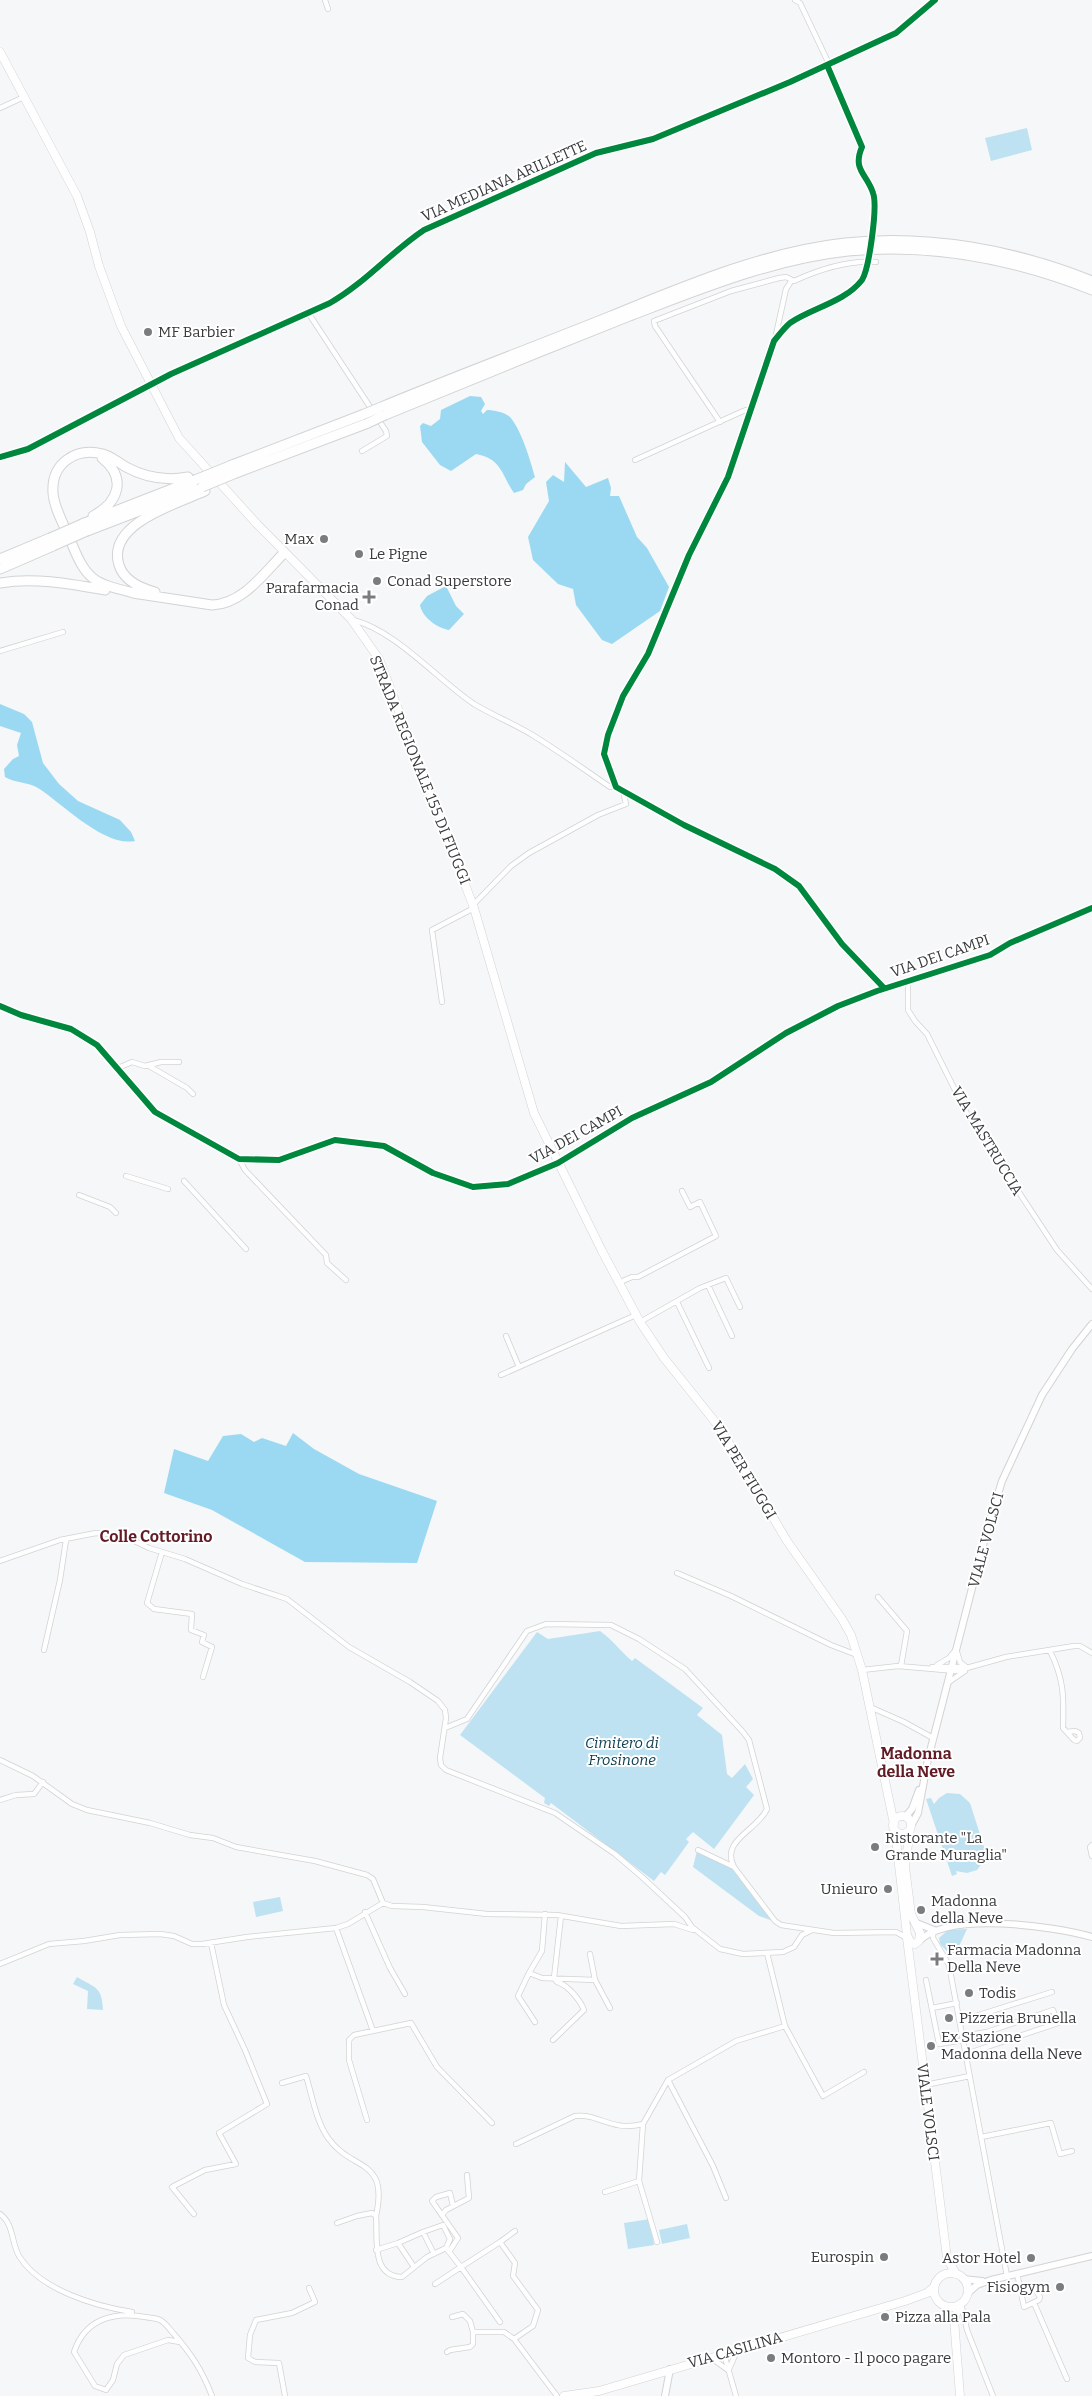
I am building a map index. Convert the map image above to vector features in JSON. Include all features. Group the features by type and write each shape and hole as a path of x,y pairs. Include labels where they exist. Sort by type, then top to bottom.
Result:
{"highway":[{"path":"0,569 52,542 85,528 365,419 677,290 765,260 844,243 887,241 948,244 992,251 1053,266 1092,281"},
{"path":"382,412 681,296 770,267 848,251 891,249 952,253 1004,261 1054,275 1092,290"},
{"path":"138,594 107,586 90,577 80,564 55,501 54,480 60,465 72,455 82,452 103,454 145,476 197,484"},
{"path":"85,528 108,506 116,493 117,486 114,470 98,454"},
{"path":"191,602 139,587 131,582 120,567 117,550 122,536 134,524 197,484 210,470 220,474"},
{"path":"0,559 52,542"},
{"path":"1,583 61,582 212,605 230,602 244,593 284,553"}],"main road":[{"name":"STRADA REGIONALE 155 DI FIUGGI","path":"0,52 77,196 108,293 121,326 186,448 284,553 351,619 365,636 378,659 474,907 534,1113 558,1163"},
{"name":"VIA PER FIUGGI","path":"558,1163 638,1319 664,1358 720,1428 787,1542 842,1619 851,1635 862,1670 889,1794 894,1827"},
{"name":"VIALE VOLSCI","path":"959,2277 946,2258 908,1938 904,1867 911,1828 918,1813 924,1775 933,1738 987,1530 1002,1481 1042,1395 1072,1349 1092,1324"},
{"name":"VIALE VOLSCI","path":"903,1817 912,1808 924,1775"},
{"name":"VIA PER FIUGGI","path":"889,1794 893,1806 903,1817"},
{"path":"894,1827 904,1834 911,1828 910,1821 903,1817 896,1819 894,1827 908,1918 920,1933 921,1939 914,1949 912,1966"},
{"path":"908,1918 933,1934"},
{"path":"908,1938 912,1944 933,1934 961,1925 1009,1924 1068,1931 1092,1937"},
{"path":"960,2304 950,2307 937,2301 936,2284 944,2275 976,2282 1092,2256"},
{"name":"VIALE VOLSCI","path":"936,2284 946,2258"},
{"path":"959,2277 967,2294"},
{"path":"960,2396 955,2327 956,2311 967,2294 977,2285 990,2280"},
{"name":"VIA CASILINA","path":"564,2396 599,2391 905,2301 927,2293 936,2284"},
{"name":"VIA CASILINA","path":"905,2301 921,2299 937,2301"},
{"path":"945,2306 955,2327"},
{"path":"665,2396 670,2369"}],"street":[{"path":"325,0 328,9"},
{"path":"774,341 789,324 853,289 865,275 876,206 873,192 860,170 858,162 862,148 828,64 800,3 795,0"},
{"name":"VIA MEDIANA ARILLETTE","path":"0,457 28,449 151,385 309,314 350,290 405,243 424,230 596,153 653,139 828,64 896,33 935,0"},
{"path":"0,108 24,97"},
{"path":"720,422 655,326 654,321 753,285 779,278 786,277 794,281 819,269 858,261 876,262"},
{"path":"616,787 604,754 608,735 623,696 648,654 689,555 720,496 751,412 774,341 782,304 792,280"},
{"path":"309,314 386,431 384,440 362,451"},
{"path":"635,460 746,410 751,412"},
{"path":"351,619 366,625 399,645 472,702 498,719 532,735 610,787 616,787 684,825 774,869 799,886 842,944 884,988"},
{"path":"0,651 63,632"},
{"path":"442,1002 431,933 434,927 474,907 511,866 531,852 598,815 626,804 623,791"},
{"name":"VIA DEI CAMPI","path":"0,1006 20,1015 71,1029 97,1045 155,1112 240,1159 279,1160 335,1140 384,1146 433,1173 473,1186 508,1184 558,1163 632,1118 711,1082 786,1033 838,1006 884,988 990,955 1010,943 1092,908"},
{"name":"VIA MASTRUCCIA","path":"908,982 908,1010 914,1022 927,1034 966,1112 1056,1250 1092,1289"},
{"path":"118,1068 132,1062 145,1066 161,1062 179,1062"},
{"path":"149,1066 193,1094"},
{"path":"240,1159 245,1170 326,1255 327,1263 346,1280"},
{"path":"126,1176 168,1189"},
{"path":"184,1181 246,1249"},
{"path":"618,1283 632,1277 638,1277 716,1236 700,1202 690,1207 682,1191"},
{"path":"79,1195 110,1207 116,1213"},
{"path":"500,1375 638,1319 726,1278 740,1307"},
{"path":"708,1285 732,1336"},
{"path":"677,1302 710,1368"},
{"path":"506,1336 520,1367"},
{"path":"0,1561 40,1546 96,1533 122,1535 290,1601 349,1647 430,1694 455,1723"},
{"path":"44,1650 60,1580 66,1540"},
{"path":"162,1552 147,1603 154,1609 192,1614 191,1630 204,1636 202,1642 212,1647 203,1677"},
{"path":"677,1572 731,1596 830,1645 857,1655"},
{"path":"878,1597 907,1631 900,1666"},
{"path":"445,1728 466,1718 520,1639 536,1627 546,1624 611,1625 639,1639 685,1669 735,1722 748,1740 767,1809 759,1821 732,1847 730,1857 734,1867 775,1921 796,1929 834,1932 890,1932 900,1933 908,1938"},
{"path":"948,1684 959,1674 973,1667 1006,1657 1080,1646 1092,1653"},
{"path":"928,1668 936,1666 949,1658 957,1648"},
{"path":"957,1648 960,1662 966,1667"},
{"path":"1050,1651 1061,1675 1064,1692 1063,1728 1067,1732"},
{"path":"862,1670 900,1666 942,1670 973,1667"},
{"path":"936,1666 951,1669 973,1667"},
{"path":"942,1670 947,1676 948,1684"},
{"path":"870,1707 904,1722 933,1738"},
{"path":"445,1713 445,1728 440,1758 441,1765 446,1770 555,1813 615,1854 642,1877 700,1933 720,1949 729,1952 767,1954 788,1950 802,1935 812,1930"},
{"path":"0,1760 43,1782 72,1804 102,1815 136,1820 190,1835 213,1838 236,1847 316,1861 367,1875 373,1879 383,1902 392,1906 423,1907 487,1914 544,1914 621,1926 674,1924 685,1926 700,1933"},
{"path":"0,1800 16,1795 34,1794 43,1782"},
{"path":"1092,1845 1090,1847 1092,1856"},
{"path":"698,1850 734,1867"},
{"path":"0,1964 49,1944 120,1935 160,1934 174,1936 192,1944 336,1928 348,1924 383,1902"},
{"path":"365,1912 390,1968 405,1994"},
{"path":"535,2022 518,1996 542,1951 544,1914"},
{"path":"552,2040 584,2010 570,1991 554,1978 561,1916"},
{"path":"890,1932 901,1927 908,1918"},
{"path":"336,1928 373,2031"},
{"path":"933,1934 949,1965 1007,2276"},
{"path":"194,2214 186,2207 172,2187 205,2170 236,2164 220,2133 267,2104 245,2050 224,2006 211,1943"},
{"path":"590,1954 595,1980 610,2008"},
{"path":"767,1954 785,2026 823,2096 864,2072"},
{"path":"529,1974 542,1978 595,1980"},
{"path":"926,1980 939,2044 987,2032 1053,2010 1058,2023 966,2054"},
{"path":"960,2021 1052,1992"},
{"path":"932,2008 957,2003"},
{"path":"367,2120 349,2060 348,2044 354,2035 411,2022 436,2068 492,2123"},
{"path":"656,2242 639,2181 643,2124 668,2080 736,2040 785,2026"},
{"path":"282,2083 306,2076 328,2138 375,2176 379,2194 376,2216 376,2250 381,2264 388,2273 395,2277 402,2277 434,2254 447,2250 458,2238 432,2200 450,2193 453,2206"},
{"path":"924,2085 970,2076"},
{"path":"668,2080 712,2166 726,2198"},
{"path":"516,2144 575,2116 582,2115 614,2126 643,2124"},
{"path":"981,2137 1051,2123 1060,2154 1072,2150"},
{"path":"442,2215 453,2206 469,2198 466,2175"},
{"path":"605,2192 639,2181"},
{"path":"0,2214 9,2224 20,2257 26,2265 50,2284 69,2295 136,2315 160,2320 199,2366 212,2396"},
{"path":"337,2223 357,2216 372,2214 376,2216"},
{"path":"376,2250 443,2224 450,2239 447,2250"},
{"path":"435,2284 515,2231"},
{"path":"423,2232 434,2254"},
{"path":"500,2242 515,2263 513,2276 538,2310 533,2326 514,2339"},
{"path":"398,2243 414,2267"},
{"path":"447,2250 500,2322"},
{"path":"1017,2273 1022,2288 1021,2297 1024,2306 1040,2300 1034,2289 1022,2288"},
{"path":"285,2396 279,2363 255,2362 248,2358 250,2335 256,2320 292,2313 315,2302 309,2288"},
{"path":"1034,2303 1067,2379"},
{"path":"960,2304 967,2330 993,2396"},
{"path":"447,2352 470,2347 473,2344 473,2332 470,2321 464,2314 452,2317"},
{"path":"136,2315 108,2316 94,2324 78,2341 74,2352 96,2386 106,2390 113,2380 117,2364 124,2355 168,2340 180,2342"},
{"path":"473,2332 504,2332 514,2339 557,2396"},
{"path":"728,2370 739,2349"},
{"path":"723,2353 736,2396"},
{"path":"709,2358 716,2360 728,2370"}],"green space":[{"path":"1027,128 1032,150 991,161 985,138"},
{"name":"Cimitero di Frosinone","path":"600,1631 632,1661 635,1658 703,1708 697,1715 722,1735 727,1774 732,1778 745,1764 753,1779 746,1787 754,1795 714,1849 693,1832 686,1839 689,1842 665,1875 661,1872 654,1881 551,1803 549,1806 544,1803 545,1798 460,1735 537,1632 548,1639"},
{"path":"947,1793 960,1794 970,1803 985,1850 983,1862 977,1870 967,1873 956,1871 957,1874 952,1876 926,1799 931,1798 934,1804"},
{"path":"697,1851 733,1868 773,1921 759,1916 693,1867"},
{"path":"280,1897 283,1911 256,1917 253,1902"},
{"name":"Madonna della Neve","path":"967,1929 956,1953 949,1953 940,1944 939,1938 948,1930"},
{"path":"77,1977 97,1989 101,1997 103,2010 87,2009 88,1991 73,1984"},
{"path":"650,2219 654,2245 628,2249 624,2223"},
{"path":"687,2224 690,2238 662,2244 659,2230"}],"shaded area":[{"path":"470,396 481,397 485,404 481,411 483,414 487,410 505,414 510,417 518,430 535,477 526,484 523,490 514,493 500,468 485,456 476,454 451,471 440,465 422,442 420,426 423,423 431,426 440,419 441,410"},
{"path":"565,462 586,487 608,478 611,488 610,496 619,496 637,537 647,548 669,587 660,611 612,644 602,640 576,605 573,589 558,584 533,560 528,537 549,501 546,482 553,475 564,482"},
{"path":"446,586 456,606 464,614 449,630 431,621 424,614 420,605 427,596"},
{"path":"0,704 24,714 32,722 43,763 59,784 78,801 120,820 131,832 135,841 110,838 84,823 38,788 5,777 4,769 13,759 19,756 17,745 21,733 0,726"},
{"path":"293,1433 314,1449 359,1474 437,1501 417,1563 305,1562 212,1510 164,1493 174,1449 208,1461 223,1436 241,1434 254,1442 262,1438 286,1446"}],"cycle path":[{"path":"0,457 28,449 171,374 330,303 355,286 424,230 596,153 653,139 790,82 896,33 935,0"},
{"path":"827,65 862,147 859,155 860,167 873,193 874,223 865,274 855,288 847,294 790,323 774,341 728,477 689,555 648,654 623,696 608,735 604,754 616,787 684,825 775,869 799,886 842,944 884,988"},
{"path":"0,1006 21,1015 71,1029 97,1045 155,1112 239,1159 279,1160 335,1140 384,1146 433,1173 473,1187 508,1184 558,1163 632,1118 711,1082 786,1033 838,1006 877,991 990,955 1010,943 1092,908"}],"place":[{"name":"MF Barbier","path":"148,332"},
{"name":"Max","path":"324,539"},
{"name":"Le Pigne","path":"359,554"},
{"name":"Conad Superstore","path":"377,581"},
{"name":"Parafarmacia Conad","path":"369,597"},
{"name":"Ristorante \"La Grande Muraglia\"","path":"875,1847"},
{"name":"Unieuro","path":"888,1889"},
{"name":"Madonna della Neve","path":"921,1910"},
{"name":"Farmacia Madonna Della Neve","path":"937,1959"},
{"name":"Todis","path":"969,1993"},
{"name":"Pizzeria Brunella","path":"949,2018"},
{"name":"Ex Stazione Madonna della Neve","path":"931,2046"},
{"name":"Eurospin","path":"884,2257"},
{"name":"Astor Hotel","path":"1031,2258"},
{"name":"Fisiogym","path":"1060,2287"},
{"name":"Pizza alla Pala","path":"885,2317"},
{"name":"Montoro - Il poco pagare","path":"771,2358"}],"district":[{"name":"Colle Cottorino","path":"156,1536"},
{"name":"Madonna della Neve","path":"916,1762"}]}
